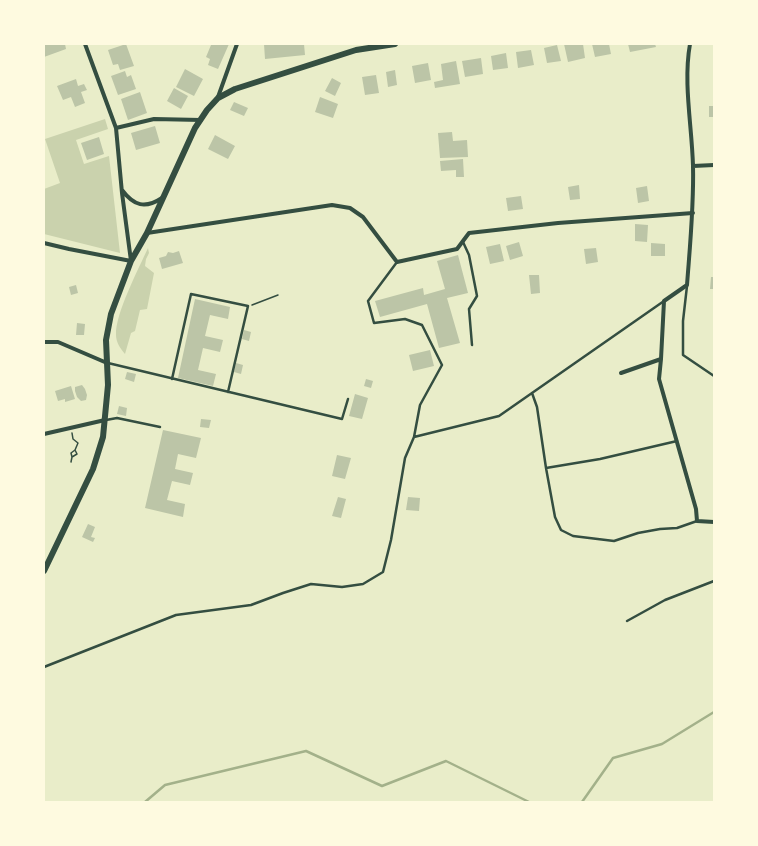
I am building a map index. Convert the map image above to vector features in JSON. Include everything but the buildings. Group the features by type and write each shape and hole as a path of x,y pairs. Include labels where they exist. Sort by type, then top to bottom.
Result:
{"main road":[{"path":"44,571 93,469 103,437 108,385 106,340 110,314 131,262 201,120 218,98 235,90 356,50 395,44"}],"street":[{"path":"44,243 131,262 116,128 85,44"},
{"path":"218,98 237,44"},
{"path":"690,44 687,61 693,166 693,213 687,285 664,301 661,359 658,378 696,509 697,521 714,522"},
{"path":"116,128 154,119 201,120"},
{"path":"693,166 714,165"},
{"path":"122,190 128,197 138,204 150,204 163,198"},
{"path":"146,233 332,205 350,208 363,217 396,262 457,248 469,233 558,223 693,213"},
{"path":"44,342 58,342 107,363"},
{"path":"621,373 661,359"},
{"path":"44,434 105,420"}],"lane":[{"path":"463,242 469,255 477,296 469,309 472,344"},
{"path":"44,668 176,615 251,605 311,584 342,587 363,584 383,572 391,540 405,458 414,437 420,405 442,365 422,324 406,319 374,323 368,300 396,262"},
{"path":"687,285 683,321 683,355 714,376"},
{"path":"172,379 191,294 248,306 228,392"},
{"path":"414,437 499,416 664,301"},
{"path":"107,363 342,419 348,399"},
{"path":"532,393 537,407 555,517 561,530 573,536 614,541 638,533 677,528 697,521"},
{"path":"105,420 117,418 160,427"},
{"path":"546,468 600,459 677,441"},
{"path":"627,621 665,600 714,581"}],"path":[{"path":"248,306 278,295"},
{"path":"70,462 72,457 71,452 75,450 78,443 73,439"},
{"path":"72,457 77,454 75,450"}],"green space":[{"path":"105,119 108,129 76,140 84,164 109,156 120,253 44,234 44,189 60,183 45,139"},
{"path":"148,248 149,253 145,266 154,273 147,309 140,310 135,331 131,333 125,354 120,347 116,335 119,315 128,291"}],"waterway":[{"path":"582,802 613,758 662,744 714,712"},
{"path":"145,802 165,785 306,751 382,786 446,761 529,802"}]}
